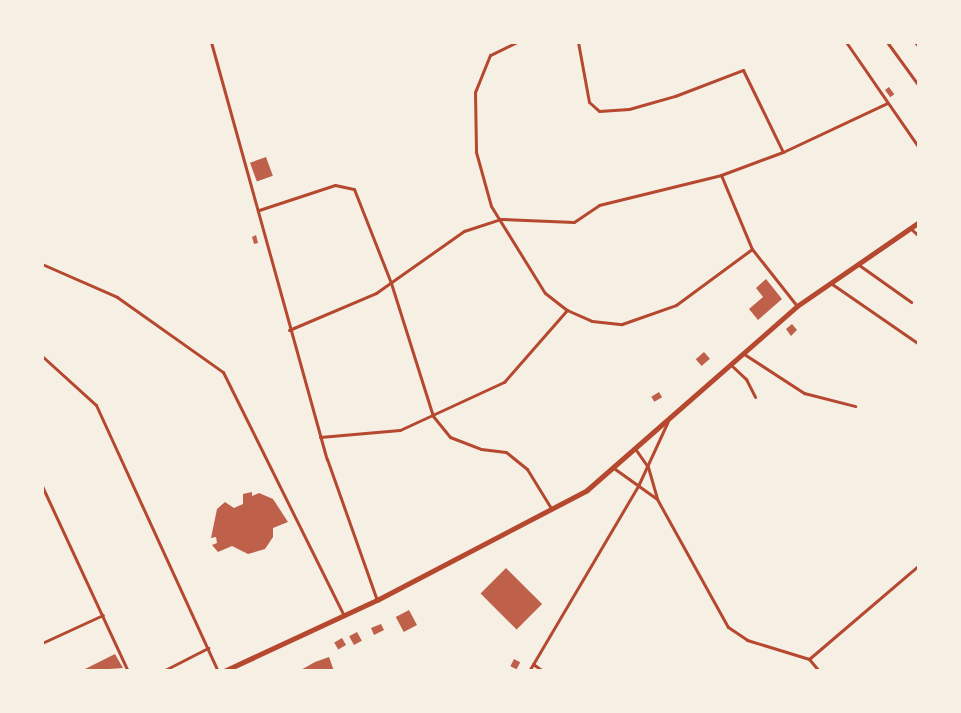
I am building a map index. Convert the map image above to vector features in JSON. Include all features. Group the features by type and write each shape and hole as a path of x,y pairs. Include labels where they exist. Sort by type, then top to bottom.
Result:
{"main road":[{"path":"224,671 377,600 552,509 615,469 797,306 919,222"}],"street":[{"path":"211,42 320,437 377,600"},
{"path":"517,42 490,55 475,92 476,152 491,206 545,293 567,310 592,321 622,324 648,318 700,291 752,249"},
{"path":"578,42 589,102 599,111 629,109 743,70 783,152"},
{"path":"846,42 919,148"},
{"path":"887,42 919,86"},
{"path":"915,42 919,47"},
{"path":"289,330 339,310 391,283 464,231 501,219 574,222 599,205 721,175 783,152 887,104"},
{"path":"721,175 752,249 797,306"},
{"path":"259,210 335,184 354,189 391,283 433,416 450,437 481,449 506,452 527,469 552,509"},
{"path":"910,228 919,236"},
{"path":"42,264 117,297 223,372 343,614"},
{"path":"859,264 911,302"},
{"path":"831,283 919,344"},
{"path":"320,437 400,430 504,382 567,310"},
{"path":"742,353 804,393 855,406"},
{"path":"42,356 96,405 218,671"},
{"path":"730,364 746,379 755,397"},
{"path":"529,671 638,486 668,421"},
{"path":"636,450 648,466 657,499 728,627 747,640 809,659 819,671"},
{"path":"615,469 657,499"},
{"path":"42,486 128,671"},
{"path":"809,659 919,565"},
{"path":"42,643 103,615"},
{"path":"163,671 208,648"},
{"path":"533,664 543,671"}],"building":[{"path":"889,87 894,94 890,97 885,90"},
{"path":"266,157 273,176 257,182 250,163"},
{"path":"256,235 258,243 254,244 252,237"},
{"path":"766,279 782,299 758,320 749,309 763,297 756,288"},
{"path":"792,324 797,330 791,336 786,329"},
{"path":"704,352 710,359 702,366 696,359"},
{"path":"659,392 662,397 654,402 651,397"},
{"path":"252,492 252,496 259,493 273,499 288,522 273,528 273,537 265,549 248,554 232,546 218,552 212,545 217,543 216,537 211,538 217,509 225,502 234,508 243,504 243,494"},
{"path":"506,568 542,604 517,630 481,593"},
{"path":"409,610 417,625 404,632 396,617"},
{"path":"381,624 384,630 374,635 371,628"},
{"path":"357,632 362,641 354,645 349,636"},
{"path":"342,638 346,645 338,649 334,642"},
{"path":"115,654 123,668 81,671"},
{"path":"329,657 334,671 299,671 315,662"},
{"path":"514,659 520,662 517,669 510,666"}]}
